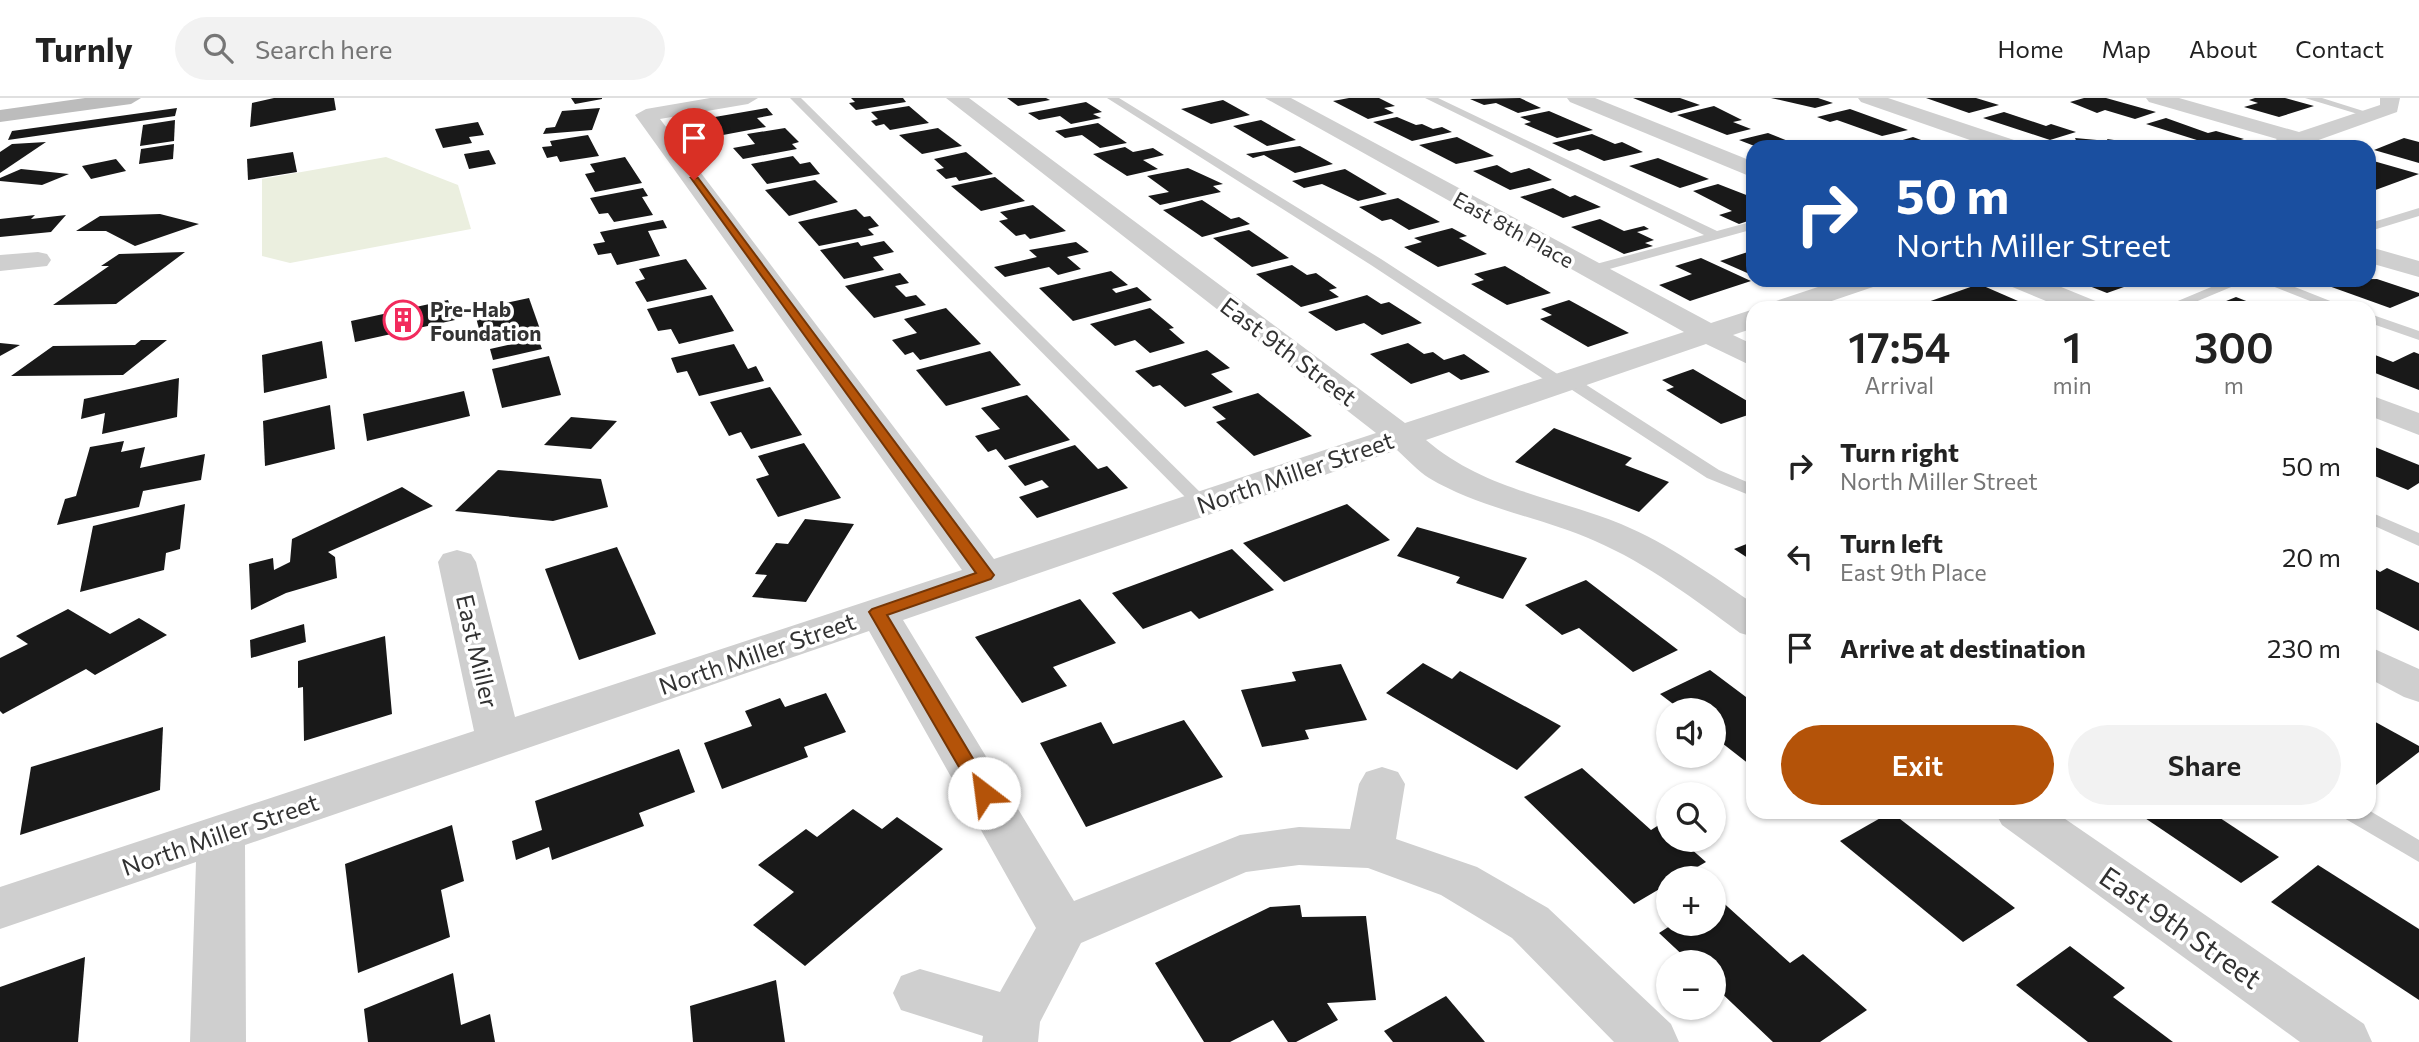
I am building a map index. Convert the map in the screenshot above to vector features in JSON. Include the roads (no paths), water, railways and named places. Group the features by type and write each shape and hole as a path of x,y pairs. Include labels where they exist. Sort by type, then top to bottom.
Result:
{"main road":[{"path":"0,116 131,98"}],"street":[{"path":"748,98 646,115 986,575"},
{"name":"East 9th Street","path":"956,98 1401,436 1440,470 1485,492 1608,532 1683,573 1746,618"},
{"name":"East 8th Place","path":"1275,98 1746,354"},
{"path":"1577,98 1746,168"},
{"path":"1868,98 1991,140"},
{"path":"2156,98 2300,139"},
{"path":"2297,140 2390,108 2390,98"},
{"path":"2376,257 2419,269"},
{"path":"0,263 38,260"},
{"path":"1804,301 1845,287"},
{"path":"2037,287 2071,301"},
{"name":"North Miller Street","path":"0,908 1746,321"},
{"path":"2376,407 2419,425"},
{"name":"East Miller","path":"457,562 499,741"},
{"path":"877,612 1063,928"},
{"path":"2376,664 2419,687"},
{"path":"1370,849 1382,784"},
{"name":"East 9th Street","path":"2029,819 2344,1042"},
{"path":"218,1042 221,834"},
{"path":"920,993 1012,1031 1063,928 1240,854 1299,845 1370,849 1459,881 1530,923 1651,1042"}],"lane":[{"path":"795,98 1201,503"},
{"path":"1112,98 1713,474 1746,488"},
{"path":"1430,98 1715,235"},
{"path":"2310,98 2371,115"},
{"path":"2376,225 2419,212"},
{"path":"1590,270 1746,227"},
{"path":"2186,301 2223,287"},
{"path":"2283,287 2322,301"},
{"path":"2376,320 2419,336"},
{"path":"2376,520 2419,540"},
{"path":"2364,819 2419,852"}],"place":[{"name":"Pre-Hab Foundation","path":"403,320"}]}
